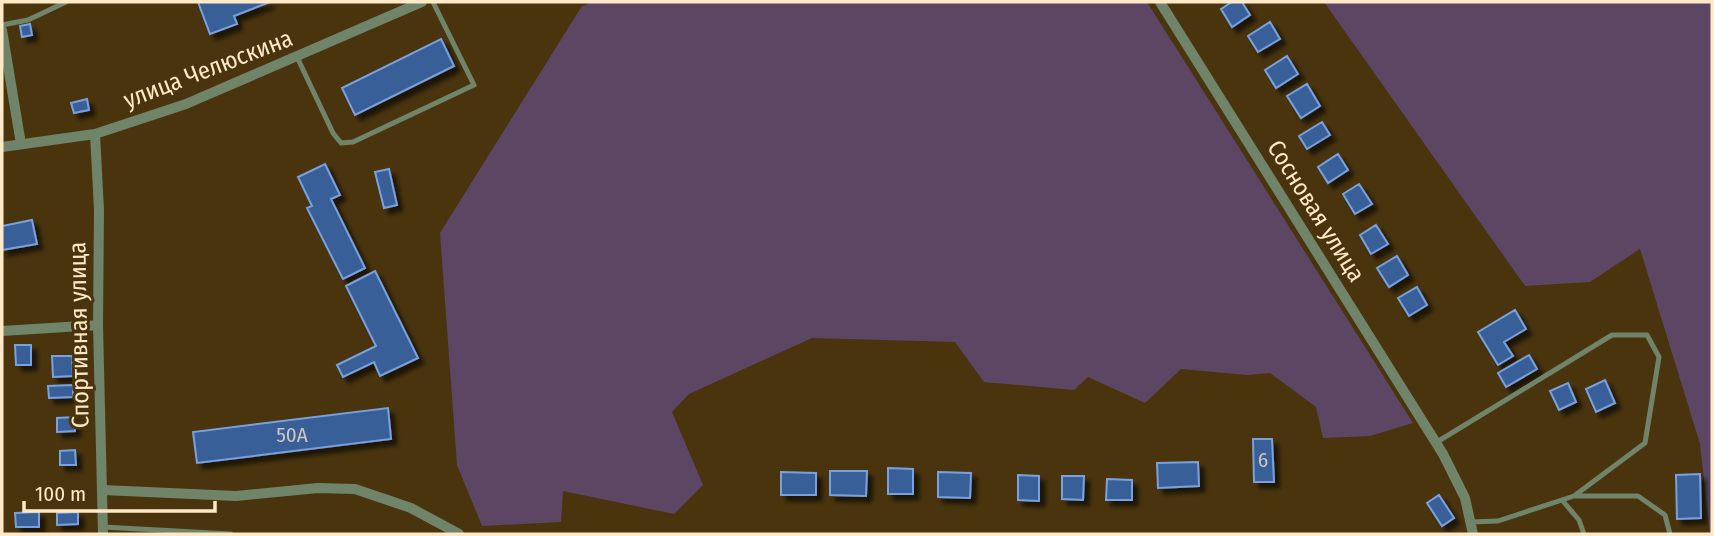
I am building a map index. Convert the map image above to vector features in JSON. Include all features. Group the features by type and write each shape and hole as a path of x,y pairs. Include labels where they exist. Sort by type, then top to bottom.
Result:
{"street":[{"name":"Сосновая улица","path":"1160,2 1436,442 1465,498 1473,534"},
{"name":"улица Челюскина","path":"2,147 95,134 186,104 416,3"},
{"path":"2,28 21,144"},
{"name":"Спортивная улица","path":"95,134 99,210 98,325 103,531"},
{"path":"2,331 98,325"},
{"path":"103,490 236,495 318,488 355,489 411,508 444,530 459,534"}],"lane":[{"path":"2,28 28,20 66,2"},
{"path":"297,57 333,133 341,143 353,142 474,85 433,2"},
{"path":"1436,442 1612,335 1647,335 1659,357 1646,443 1574,496 1498,522 1470,522"},
{"path":"1574,496 1638,496 1665,515 1670,534"},
{"path":"1562,500 1579,520 1584,534"},
{"path":"103,531 231,534"}],"shaded area":[{"path":"593,2 1147,2 1413,423 1370,436 1323,438 1316,407 1270,373 1247,375 1181,369 1145,403 1088,377 1074,390 984,382 955,342 812,338 689,394 672,412 703,485 674,514 563,491 561,522 482,526 457,465 440,233 582,6"},
{"path":"1324,2 1712,2 1712,534 1700,444 1640,249 1590,282 1525,286"}],"building":[{"path":"198,2 270,2 234,16 237,24 210,34"},
{"path":"1232,2 1242,2 1250,15 1232,27 1221,9"},
{"path":"1270,22 1280,39 1258,52 1248,36"},
{"path":"30,24 32,35 22,37 20,26"},
{"path":"441,39 454,66 355,115 342,88"},
{"path":"1287,56 1298,74 1276,88 1265,70"},
{"path":"1307,84 1320,106 1301,118 1287,96"},
{"path":"87,99 89,110 74,113 71,103"},
{"path":"1322,122 1330,135 1307,149 1299,136"},
{"path":"1338,154 1348,170 1328,183 1318,167"},
{"path":"325,164 340,195 331,199 365,268 343,279 307,208 312,206 298,177"},
{"path":"389,169 397,205 384,208 375,172"},
{"path":"1359,184 1372,204 1355,214 1343,194"},
{"path":"32,220 37,244 2,250 2,226"},
{"path":"1376,225 1388,244 1371,254 1360,235"},
{"path":"1397,256 1408,275 1389,287 1377,268"},
{"path":"375,271 418,358 380,376 374,362 343,377 337,365 376,346 346,286"},
{"path":"1417,287 1427,305 1409,316 1398,298"},
{"path":"1515,310 1526,329 1504,342 1513,356 1498,365 1478,332"},
{"path":"15,345 31,345 31,365 16,365"},
{"path":"1529,355 1537,369 1506,387 1498,373"},
{"path":"52,356 72,356 73,376 53,377"},
{"path":"1605,380 1615,403 1596,412 1586,389"},
{"path":"1568,383 1576,402 1559,410 1550,391"},
{"path":"73,385 73,397 49,398 48,386"},
{"path":"388,408 391,439 197,463 193,432"},
{"path":"74,417 75,431 57,432 57,418"},
{"path":"1253,439 1272,439 1274,482 1254,482"},
{"path":"75,450 76,465 60,465 60,451"},
{"path":"1198,462 1199,486 1158,488 1157,463"},
{"path":"888,468 913,469 913,494 888,494"},
{"path":"830,471 867,471 866,496 830,495"},
{"path":"781,472 816,473 816,495 781,495"},
{"path":"938,472 971,473 970,498 938,497"},
{"path":"1700,474 1701,518 1677,519 1676,475"},
{"path":"1018,475 1039,476 1039,501 1018,500"},
{"path":"1062,476 1084,476 1083,500 1062,499"},
{"path":"1107,479 1132,480 1132,500 1106,500"},
{"path":"1439,495 1454,518 1442,526 1427,503"},
{"path":"39,512 39,527 16,527 15,513"},
{"path":"78,512 78,524 57,525 57,513"}]}
